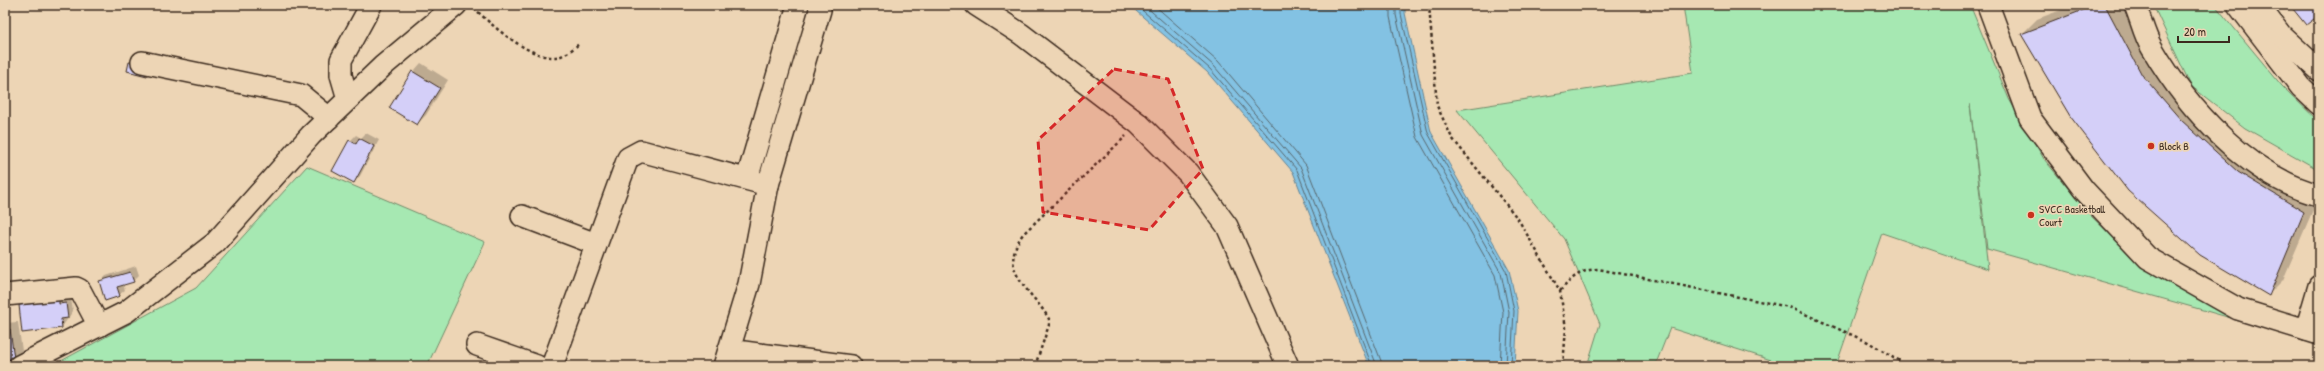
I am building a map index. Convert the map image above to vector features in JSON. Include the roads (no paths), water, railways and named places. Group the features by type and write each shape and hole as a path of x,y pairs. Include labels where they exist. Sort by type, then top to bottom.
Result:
{"street":[{"path":"348,99 341,75 342,60 371,5"},
{"path":"19,366 126,312 215,242 311,135 383,66 456,5"},
{"path":"748,178 798,5"},
{"path":"820,5 820,10 768,185 749,284 726,358 851,366"},
{"path":"976,5 1021,34 1139,124 1188,174 1227,226 1288,366"},
{"path":"1988,5 2030,118 2084,190 2148,258 2238,309 2312,332 2319,286"},
{"path":"2135,5 2151,46 2158,58 2182,94 2223,139 2272,174 2319,195"},
{"path":"2238,5 2301,87 2319,104"},
{"path":"2258,5 2281,35 2319,70"},
{"path":"142,62 301,95 329,118"},
{"path":"552,366 628,158 641,151 748,178 768,185"},
{"path":"522,216 596,244"},
{"path":"5,295 76,288 80,290 99,326"},
{"path":"477,346 537,366"}],"water":[{"path":"1129,5 1405,5 1405,13 1431,132 1509,270 1518,311 1515,366 1369,366 1293,172 1207,72"}],"place":[{"name":"Block B","path":"2151,146"},
{"name":"SVCC Basketball Court","path":"2031,215"}]}
